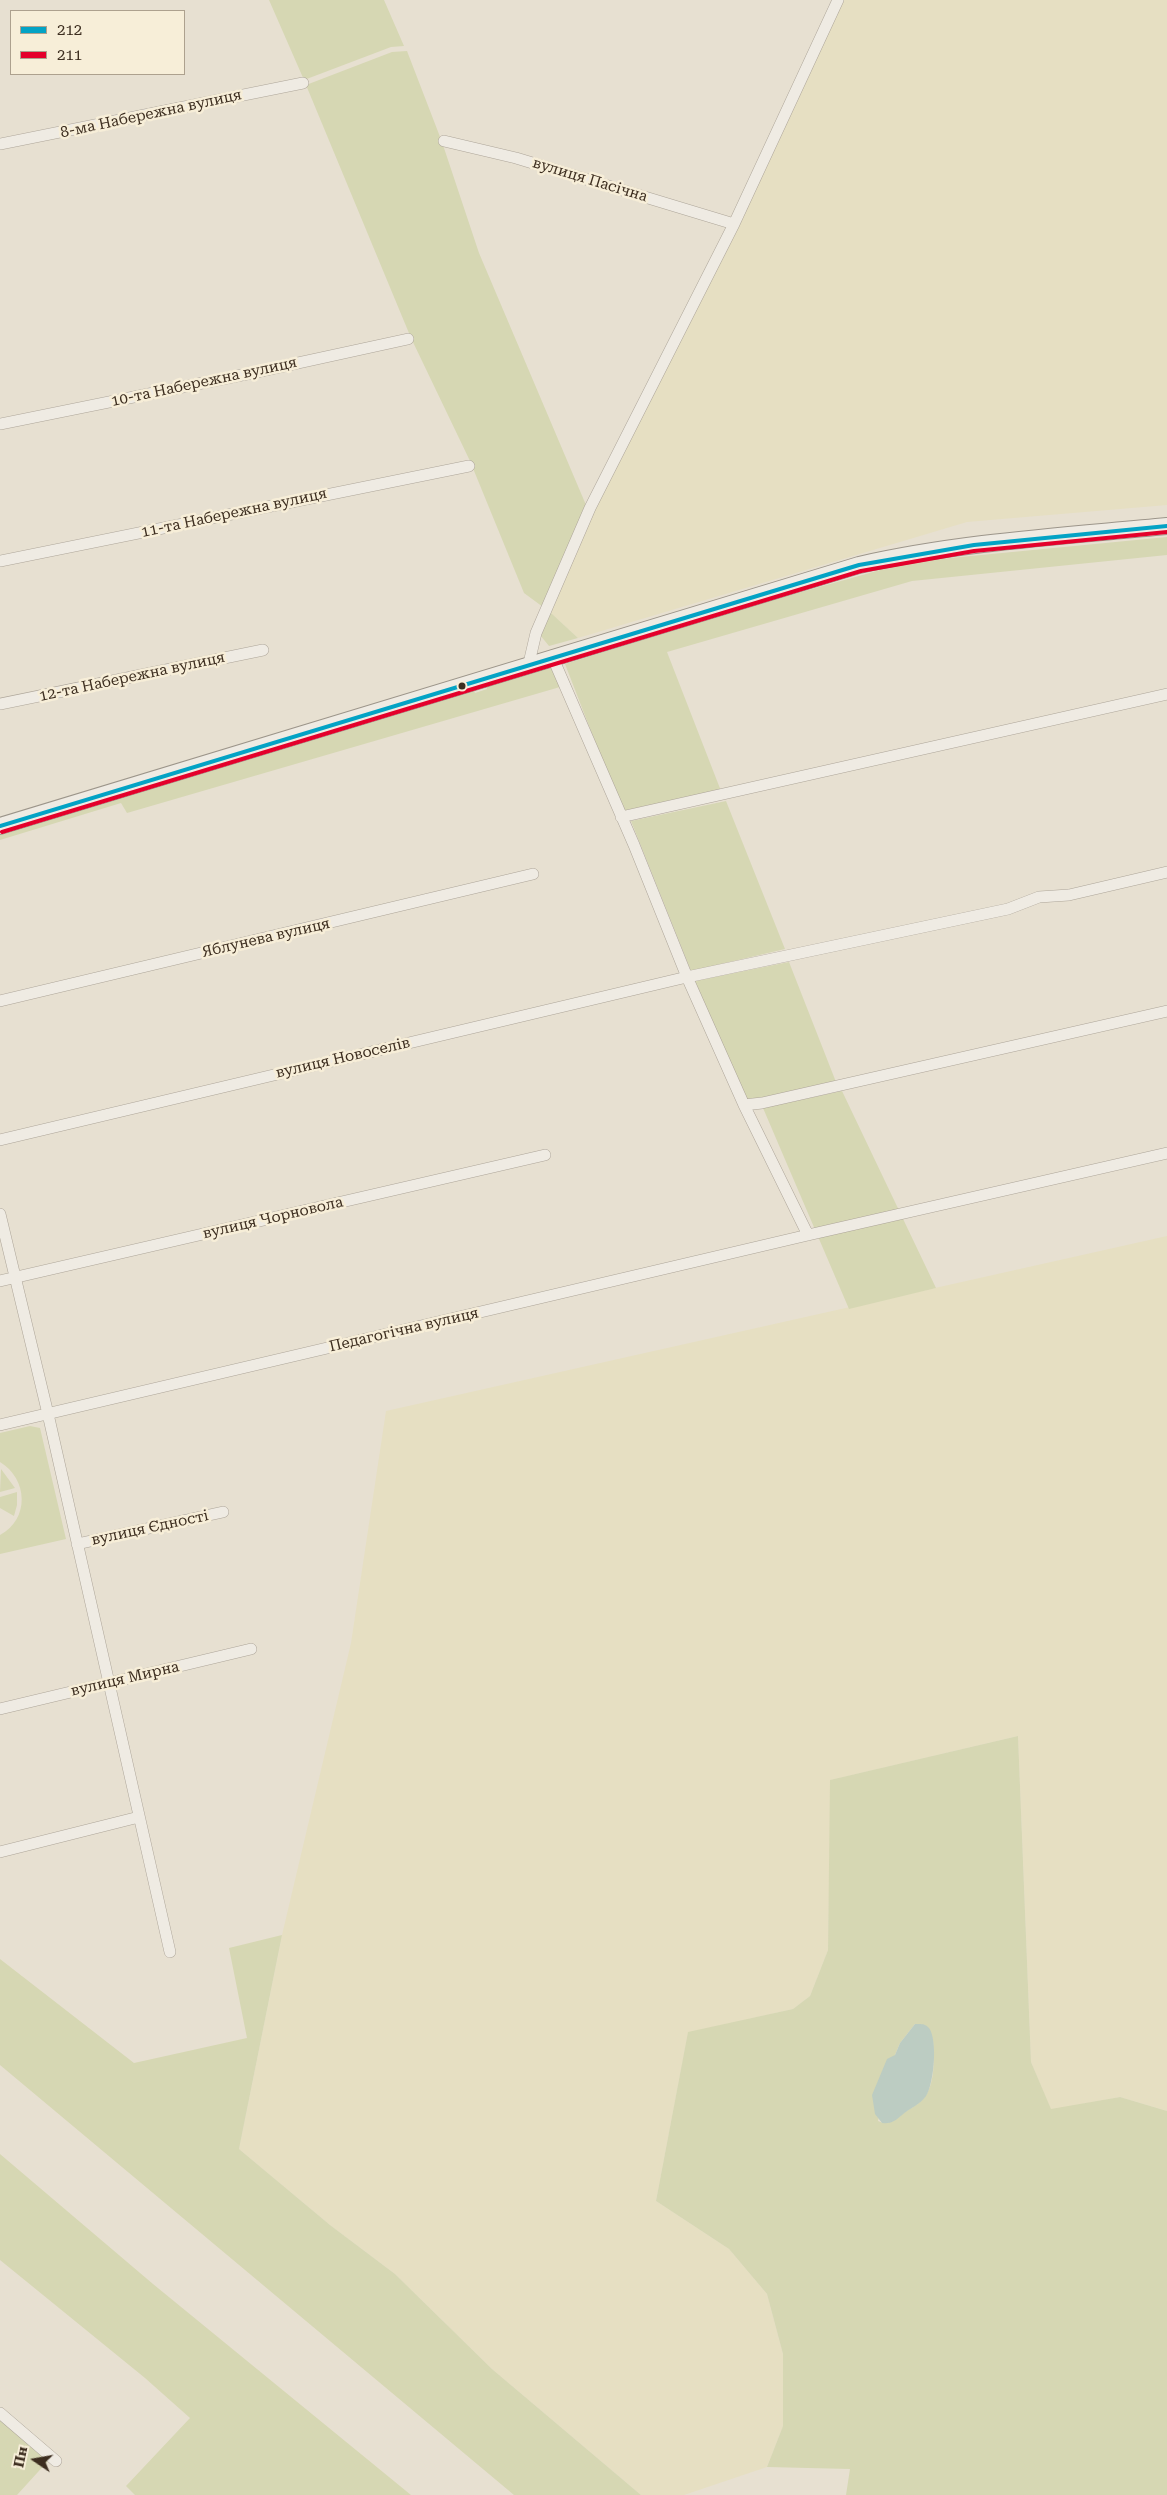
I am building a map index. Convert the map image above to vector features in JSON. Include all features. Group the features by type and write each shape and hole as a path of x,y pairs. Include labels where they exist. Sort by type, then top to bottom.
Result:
{"street":[{"path":"529,663 536,633 590,508 734,224 838,0"},
{"name":"8-ма Набережна вулиця","path":"0,144 303,83"},
{"name":"вулиця Пасічна","path":"444,141 516,158 734,224"},
{"name":"10-та Набережна вулиця","path":"0,424 408,339"},
{"name":"11-та Набережна вулиця","path":"0,561 469,466"},
{"path":"0,826 552,656 859,565 909,554 972,544 1167,526"},
{"name":"12-та Набережна вулиця","path":"0,704 263,650"},
{"path":"552,656 687,977 744,1105 808,1234"},
{"path":"621,817 1167,694"},
{"name":"вулиця Новоселів","path":"0,1140 687,977 1008,909 1039,897 1069,895 1167,872"},
{"name":"Яблунева вулиця","path":"0,1001 533,874"},
{"path":"744,1105 772,1101 1167,1011"},
{"name":"Педагогічна вулиця","path":"0,1425 808,1234 1167,1153"},
{"name":"вулиця Чорновола","path":"0,1281 545,1155"},
{"path":"0,1214 48,1414 170,1952"},
{"name":"вулиця Єдності","path":"77,1544 223,1512"},
{"name":"вулиця Мирна","path":"0,1709 251,1649"},
{"path":"0,1852 139,1817"},
{"path":"0,2412 56,2460"}],"shaded area":[{"path":"843,0 1167,0 1167,505 967,522 578,638 551,613 594,510"},
{"path":"1167,1236 1167,2111 1120,2097 1051,2110 1031,2062 1018,1736 831,1780 828,1950 810,1996 793,2009 688,2033 656,2201 729,2249 767,2294 783,2354 783,2426 767,2467 684,2495 641,2495 492,2369 395,2274 330,2225 239,2149 282,1935 351,1643 386,1411"},
{"path":"915,2024 926,2025 932,2034 934,2062 929,2090 921,2102 897,2119 882,2123 875,2114 872,2095 887,2059 895,2055 900,2043"}],"green space":[{"path":"269,0 384,0 404,46 391,47 304,80"},
{"path":"407,51 442,142 479,253 586,505 543,607 524,593 470,461 411,338 306,85 392,52"},
{"path":"1167,537 1167,555 912,581 667,652 721,791 622,811 565,664 751,606 909,562"},
{"path":"551,613 578,638 549,646 540,635"},
{"path":"551,665 560,687 127,813 121,803 0,840 0,834 473,688 475,693 487,689 486,684"},
{"path":"726,801 785,949 691,971 631,821"},
{"path":"789,962 836,1082 762,1099 746,1100 695,981"},
{"path":"842,1091 936,1288 849,1309 763,1108"},
{"path":"30,1426 40,1428 66,1539 0,1554 0,1535 10,1528 17,1519 22,1499 16,1478 0,1462 0,1433"},
{"path":"1,1469 15,1488 0,1492"},
{"path":"17,1492 17,1505 14,1516 0,1508 0,1497"},
{"path":"1018,1736 1031,2062 1051,2109 1120,2097 1167,2111 1167,2495 846,2495 850,2469 767,2467 783,2426 783,2354 767,2294 729,2249 656,2201 688,2032 793,2009 810,1996 828,1950 830,1780","holes":["915,2024 933,2039 933,2071 927,2094 920,2102 894,2120 888,2123 878,2121 895,2055 900,2043"]},
{"path":"282,1935 239,2149 330,2225 395,2274 492,2369 641,2495 514,2495 0,2065 0,1959 134,2063 247,2038 229,1948"},
{"path":"0,2154 153,2284 411,2495 135,2495 126,2486 190,2418 145,2378 0,2260"},
{"path":"0,2420 48,2461 17,2495 0,2495"}],"transit line":[{"name":"212","path":"0,826 859,565 974,545 1167,526"},
{"name":"211","path":"2,832 861,571 974,551 1167,532"}]}
